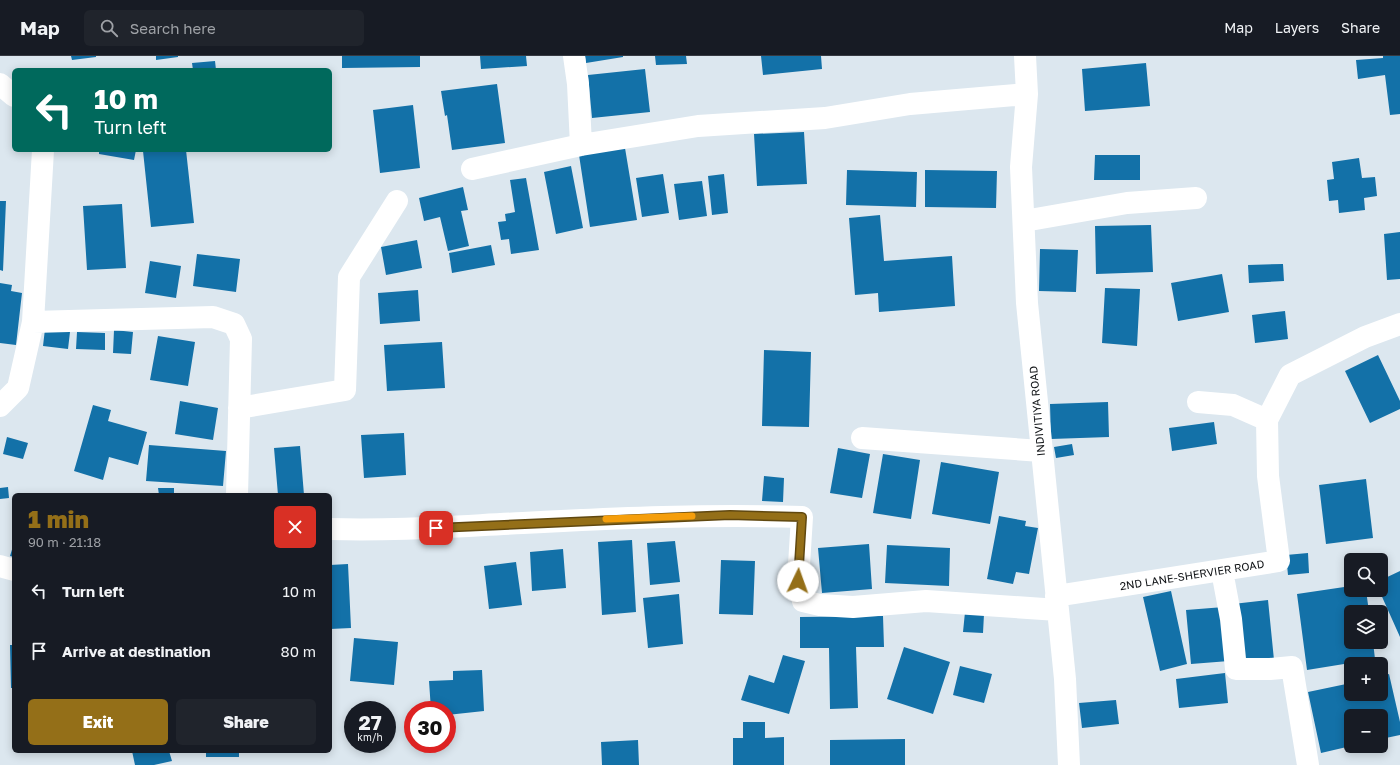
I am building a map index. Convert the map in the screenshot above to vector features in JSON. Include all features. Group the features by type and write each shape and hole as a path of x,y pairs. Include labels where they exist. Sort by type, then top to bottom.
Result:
{"street":[{"path":"574,56 578,84 581,145"},
{"name":"INDIVITIYA ROAD","path":"1024,56 1027,94 1021,167 1027,303 1065,678 1069,765"},
{"path":"0,84 12,94"},
{"path":"472,169 581,145 698,126 826,118 910,104 1027,94"},
{"path":"0,406 18,388 33,322 43,152"},
{"path":"1024,221 1127,203 1196,198"},
{"path":"239,408 345,390 349,277 397,201"},
{"path":"33,322 213,317 234,324 241,339 237,493"},
{"name":"2ND LANE-SHERVIER ROAD","path":"332,529 376,531 600,519 730,515 802,517 798,581 803,601 820,605 853,606 926,601 1057,603 1222,570 1279,562 1268,476 1267,420 1290,375 1365,336 1400,324"},
{"path":"1198,402 1233,405 1267,420"},
{"path":"862,438 1041,451"},
{"path":"0,566 12,569"},
{"path":"1222,570 1231,619 1236,669 1270,669 1292,667 1308,765"}],"building":[{"path":"71,56 96,56 96,57 72,60"},
{"path":"156,56 178,56 178,57 156,60"},
{"path":"342,56 420,56 420,67 342,68"},
{"path":"480,56 526,56 527,66 481,69"},
{"path":"585,56 623,56 623,57 586,63"},
{"path":"655,56 686,56 687,64 656,65"},
{"path":"761,56 821,56 822,69 763,75"},
{"path":"1383,56 1400,56 1400,114 1390,115 1385,75 1358,79 1356,60 1383,58"},
{"path":"215,61 216,68 193,68 192,63"},
{"path":"1146,63 1150,106 1085,111 1082,69"},
{"path":"645,69 650,112 592,118 588,75"},
{"path":"497,84 505,143 452,150 447,115 445,116 441,91"},
{"path":"413,105 420,168 380,173 373,110"},
{"path":"804,132 807,184 757,186 754,134"},
{"path":"625,148 637,220 590,227 579,155"},
{"path":"99,152 136,152 134,160 99,154"},
{"path":"143,152 186,152 194,223 151,227"},
{"path":"1095,155 1140,155 1140,180 1094,180"},
{"path":"1359,158 1362,178 1375,177 1377,196 1364,198 1365,210 1339,213 1338,200 1329,201 1327,180 1334,179 1332,162"},
{"path":"571,166 583,228 556,234 544,172"},
{"path":"847,170 917,172 916,207 846,205"},
{"path":"925,170 997,171 996,208 925,207"},
{"path":"663,174 669,213 642,217 636,178"},
{"path":"724,174 728,213 712,215 708,176"},
{"path":"526,178 539,250 511,254 509,239 501,240 498,222 506,221 505,214 515,212 510,180"},
{"path":"702,181 707,216 679,220 674,184"},
{"path":"463,187 468,210 461,211 469,246 448,251 440,217 424,221 419,198"},
{"path":"0,201 6,201 3,271 0,270"},
{"path":"122,204 126,268 87,270 83,206"},
{"path":"880,215 884,261 952,256 955,306 879,312 878,293 855,295 849,218"},
{"path":"1151,225 1153,272 1096,274 1095,226"},
{"path":"1400,232 1400,279 1387,280 1384,234"},
{"path":"417,240 422,268 386,275 381,247"},
{"path":"491,245 495,265 452,273 449,253"},
{"path":"1040,249 1078,250 1076,292 1039,291"},
{"path":"197,254 240,259 236,292 193,286"},
{"path":"150,261 181,266 176,298 145,293"},
{"path":"1283,264 1284,281 1249,283 1248,265"},
{"path":"1222,274 1229,312 1178,321 1171,283"},
{"path":"0,283 12,285 11,291 22,293 16,345 0,343"},
{"path":"1105,288 1140,289 1137,346 1102,343"},
{"path":"418,290 420,321 380,324 378,293"},
{"path":"1285,311 1288,339 1255,343 1252,315"},
{"path":"45,329 70,332 68,349 43,346"},
{"path":"114,330 133,332 131,354 113,353"},
{"path":"77,332 105,333 105,350 76,349"},
{"path":"158,336 195,342 188,386 150,380"},
{"path":"442,342 445,388 387,391 384,345"},
{"path":"764,350 811,352 809,427 762,426"},
{"path":"1378,355 1400,401 1400,409 1370,423 1345,371"},
{"path":"180,401 218,408 213,440 175,434"},
{"path":"1108,402 1109,437 1051,439 1050,404"},
{"path":"93,405 111,410 108,421 147,432 138,465 109,457 103,480 74,471"},
{"path":"1214,422 1217,444 1172,451 1169,428"},
{"path":"404,433 406,475 364,478 361,435"},
{"path":"7,437 28,443 23,459 3,454"},
{"path":"1072,444 1074,455 1056,458 1054,447"},
{"path":"149,445 226,451 223,486 146,481"},
{"path":"300,446 304,493 278,493 274,448"},
{"path":"838,448 870,454 862,498 830,493"},
{"path":"883,454 920,460 911,519 873,513"},
{"path":"941,462 999,472 990,524 932,514"},
{"path":"764,476 784,478 783,502 762,501"},
{"path":"1366,479 1373,538 1326,544 1319,485"},
{"path":"8,487 9,498 0,499 0,488"},
{"path":"158,488 174,488 174,493 159,493"},
{"path":"999,516 1026,521 1025,526 1038,528 1029,574 1016,572 1013,584 987,579"},
{"path":"632,540 636,612 602,615 598,542"},
{"path":"675,541 680,582 650,585 647,543"},
{"path":"869,544 872,589 822,593 818,548"},
{"path":"887,545 950,548 949,586 885,583"},
{"path":"563,549 566,588 532,591 530,552"},
{"path":"1308,553 1309,573 1288,575 1286,555"},
{"path":"721,560 755,561 753,615 719,614"},
{"path":"516,562 522,605 489,609 484,566"},
{"path":"348,564 351,628 332,629 332,565"},
{"path":"1400,571 1400,637 1388,610 1388,605 1386,605 1382,597 1388,597 1388,577"},
{"path":"1344,587 1344,597 1367,597 1368,605 1344,605 1344,649 1374,649 1375,657 1344,657 1344,664 1307,670 1297,594"},
{"path":"1171,591 1187,664 1160,671 1143,597"},
{"path":"679,594 683,644 648,648 643,598"},
{"path":"1268,600 1274,660 1240,664 1233,604"},
{"path":"1224,607 1229,661 1191,664 1186,610"},
{"path":"965,612 984,614 983,633 963,632"},
{"path":"883,616 884,647 856,647 858,708 830,709 829,648 800,648 800,617"},
{"path":"354,638 398,642 394,685 350,681"},
{"path":"10,645 12,645 12,688"},
{"path":"904,647 950,662 933,714 887,699"},
{"path":"783,655 805,661 789,714 741,700 749,675 774,683"},
{"path":"960,666 992,674 984,703 953,695"},
{"path":"482,670 484,711 456,714 456,701 430,701 429,681 453,680 453,671"},
{"path":"1225,673 1228,703 1179,708 1176,679"},
{"path":"1388,674 1400,722 1400,735 1388,738 1388,709 1344,709 1344,748 1321,753 1308,692 1344,684 1344,701 1388,701"},
{"path":"1116,700 1119,724 1082,728 1079,703"},
{"path":"743,722 765,722 765,738 784,737 784,765 733,765 733,738 743,738"},
{"path":"905,739 905,765 830,765 830,740"},
{"path":"638,740 639,765 602,765 601,742"},
{"path":"132,753 170,753 172,761 154,765 135,765"},
{"path":"206,753 239,753 239,757 206,757"}],"slow traffic":[{"path":"606,519 692,516"}],"route":[{"path":"436,528 600,519 730,515 802,517 798,581"}]}
